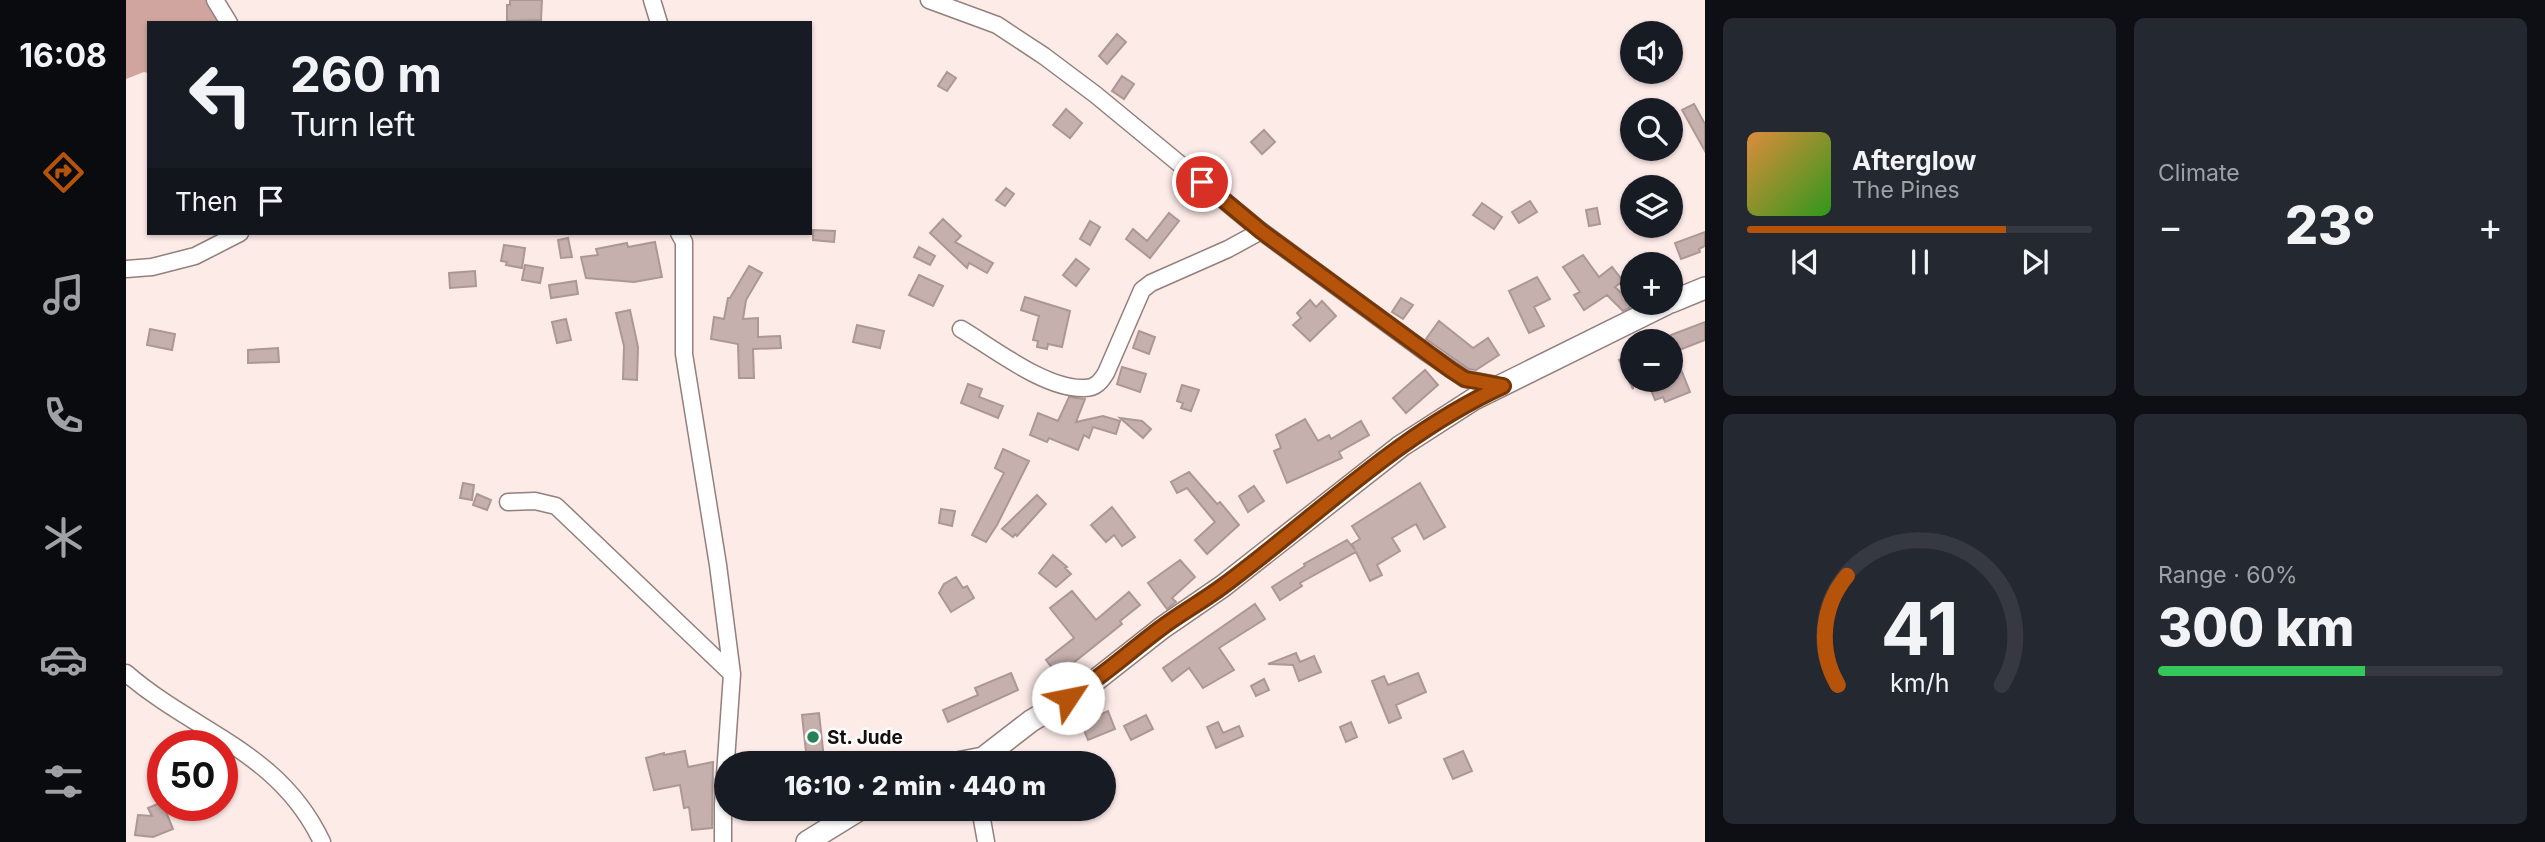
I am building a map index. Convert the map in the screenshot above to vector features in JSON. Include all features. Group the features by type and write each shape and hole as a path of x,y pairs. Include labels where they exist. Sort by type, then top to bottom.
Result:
{"main road":[{"path":"1683,297 1705,288"},
{"path":"995,751 1031,721 1087,687 1162,628 1223,586 1401,446 1474,399 1644,315"},
{"path":"807,842 841,821"}],"street":[{"path":"215,0 228,21"},
{"path":"652,0 658,21"},
{"path":"929,0 997,25 1044,56 1097,95 1261,231 1465,379 1503,386"},
{"path":"961,329 1032,372 1054,382 1087,389 1100,384 1142,290 1151,283 1228,249 1261,231"},
{"path":"126,269 152,267 195,257 236,235"},
{"path":"684,236 684,354 718,565 732,674 723,842"},
{"path":"508,502 536,502 556,506 732,674"},
{"path":"126,673 148,692 266,768 291,794 322,842"},
{"path":"982,821 986,842"}],"shaded area":[{"path":"126,0 208,0 220,21 147,21 147,73 126,79"}],"building":[{"path":"510,0 542,0 541,20 507,21 507,5 510,5"},
{"path":"1117,34 1126,42 1107,64 1099,56"},
{"path":"947,72 956,78 947,91 938,86"},
{"path":"1122,76 1134,84 1124,99 1112,91"},
{"path":"1694,104 1705,124 1705,151 1683,112"},
{"path":"1066,109 1082,123 1070,138 1053,125"},
{"path":"1264,130 1275,142 1262,154 1251,142"},
{"path":"1006,188 1014,194 1005,206 996,200"},
{"path":"1530,201 1537,212 1519,223 1512,212"},
{"path":"1482,203 1502,217 1494,229 1473,215"},
{"path":"1597,208 1600,224 1589,226 1586,210"},
{"path":"1169,213 1179,221 1150,258 1126,239 1133,229 1147,241"},
{"path":"943,219 961,236 955,242 993,263 987,273 969,263 967,268 930,233"},
{"path":"1090,221 1100,227 1090,245 1080,239"},
{"path":"813,230 835,231 834,242 813,240"},
{"path":"1705,232 1705,246 1699,249 1700,252 1683,258 1683,252 1678,252 1675,243"},
{"path":"568,238 572,257 561,258 558,240"},
{"path":"655,242 662,277 634,282 586,278 581,257 598,255 596,249 627,243 628,247"},
{"path":"504,245 525,248 522,268 506,265 507,262 501,261"},
{"path":"919,247 935,256 930,265 914,257"},
{"path":"1583,255 1599,277 1612,267 1620,277 1620,283 1615,287 1620,292 1620,308 1607,295 1584,310 1574,295 1580,292 1563,267"},
{"path":"1076,259 1089,269 1076,286 1063,275"},
{"path":"525,265 543,268 540,283 522,280"},
{"path":"749,266 762,273 746,300 743,319 758,318 758,337 780,336 781,348 753,349 754,378 739,378 738,344 711,339 714,317 724,319 728,298"},
{"path":"475,271 476,286 450,288 449,273"},
{"path":"919,275 943,286 933,306 909,295"},
{"path":"1537,277 1550,299 1534,307 1544,326 1529,333 1509,291"},
{"path":"576,281 578,294 551,298 549,285"},
{"path":"1025,297 1070,311 1062,347 1048,344 1047,349 1037,347 1038,341 1033,340 1039,316 1021,310"},
{"path":"1401,298 1413,305 1403,319 1392,312"},
{"path":"1310,300 1316,307 1322,301 1336,316 1310,341 1293,325 1301,318 1297,313"},
{"path":"630,310 638,347 637,380 623,379 624,346 616,313"},
{"path":"566,319 571,340 557,343 552,322"},
{"path":"1439,321 1473,348 1488,338 1499,355 1476,370 1469,369 1426,339"},
{"path":"1705,322 1705,340 1683,349 1683,330"},
{"path":"857,325 884,331 880,348 853,342"},
{"path":"150,329 175,334 172,350 147,345"},
{"path":"1139,331 1155,337 1149,354 1133,348"},
{"path":"278,348 279,362 248,363 248,350"},
{"path":"1122,367 1146,374 1140,392 1117,384"},
{"path":"1425,370 1438,385 1406,413 1393,398"},
{"path":"1683,374 1690,392 1665,402 1663,397 1655,400 1652,392 1683,392"},
{"path":"968,384 982,389 979,397 1003,406 998,418 961,403"},
{"path":"1182,385 1199,390 1191,411 1181,408 1183,403 1177,401"},
{"path":"1069,397 1085,399 1076,422 1103,416 1120,421 1116,434 1093,427 1089,438 1084,435 1078,450 1049,438 1047,442 1030,435 1038,413 1058,421"},
{"path":"1120,418 1142,421 1151,429 1143,438"},
{"path":"1305,419 1318,441 1329,435 1331,439 1361,421 1369,435 1339,452 1342,458 1287,483 1274,451 1281,448 1276,435"},
{"path":"1003,449 1029,461 986,542 972,535 1004,473 995,468"},
{"path":"1189,472 1239,525 1207,554 1195,540 1215,522 1187,488 1177,493 1171,482"},
{"path":"463,483 474,485 472,500 460,498"},
{"path":"1420,483 1445,527 1424,539 1416,524 1392,538 1400,551 1377,565 1382,575 1370,581 1356,552 1300,583 1302,586 1280,600 1272,587 1305,566 1304,564 1347,540 1355,550 1352,544 1360,539 1352,526"},
{"path":"1254,486 1264,501 1248,512 1239,496"},
{"path":"477,494 491,500 487,510 473,505"},
{"path":"1037,495 1046,504 1017,536 1015,534 1013,537 1002,529"},
{"path":"1112,507 1135,537 1122,546 1114,535 1106,542 1091,525"},
{"path":"941,509 955,511 952,526 939,523"},
{"path":"1053,555 1071,574 1056,587 1039,573"},
{"path":"1180,560 1195,577 1172,598 1176,602 1167,609 1148,583"},
{"path":"956,577 963,588 967,586 974,598 951,612 939,593 944,584"},
{"path":"1072,591 1096,620 1129,592 1140,605 1120,621 1122,624 1058,675 1046,660 1074,638 1050,608"},
{"path":"1255,604 1265,619 1219,648 1234,670 1203,688 1189,668 1172,681 1163,668"},
{"path":"1296,653 1300,662 1314,656 1321,672 1299,681 1293,665 1268,664"},
{"path":"1011,673 1018,690 948,722 943,710 978,695 975,688"},
{"path":"1418,673 1426,692 1396,705 1401,718 1389,723 1372,681 1384,676 1388,685"},
{"path":"1264,679 1269,690 1256,696 1251,686"},
{"path":"1108,711 1115,729 1088,740 1081,723"},
{"name":"St. Jude","path":"819,713 823,751 806,751 802,715"},
{"path":"1146,715 1153,729 1131,740 1124,726"},
{"path":"1218,722 1223,733 1239,726 1243,736 1216,748 1207,727"},
{"path":"1351,722 1357,737 1346,742 1340,727"},
{"path":"685,751 688,767 713,762 712,828 692,830 689,807 684,808 680,785 654,790 646,758"},
{"path":"1463,751 1472,771 1453,779 1444,759"},
{"path":"138,815 147,816 147,821 170,821 173,829 153,837 135,835"}],"place":[{"name":"St. Jude","path":"813,737"}],"route":[{"path":"1068,698 1087,687 1162,628 1223,586 1401,446 1474,399 1503,386 1465,379 1451,370 1261,231 1202,182"}]}
